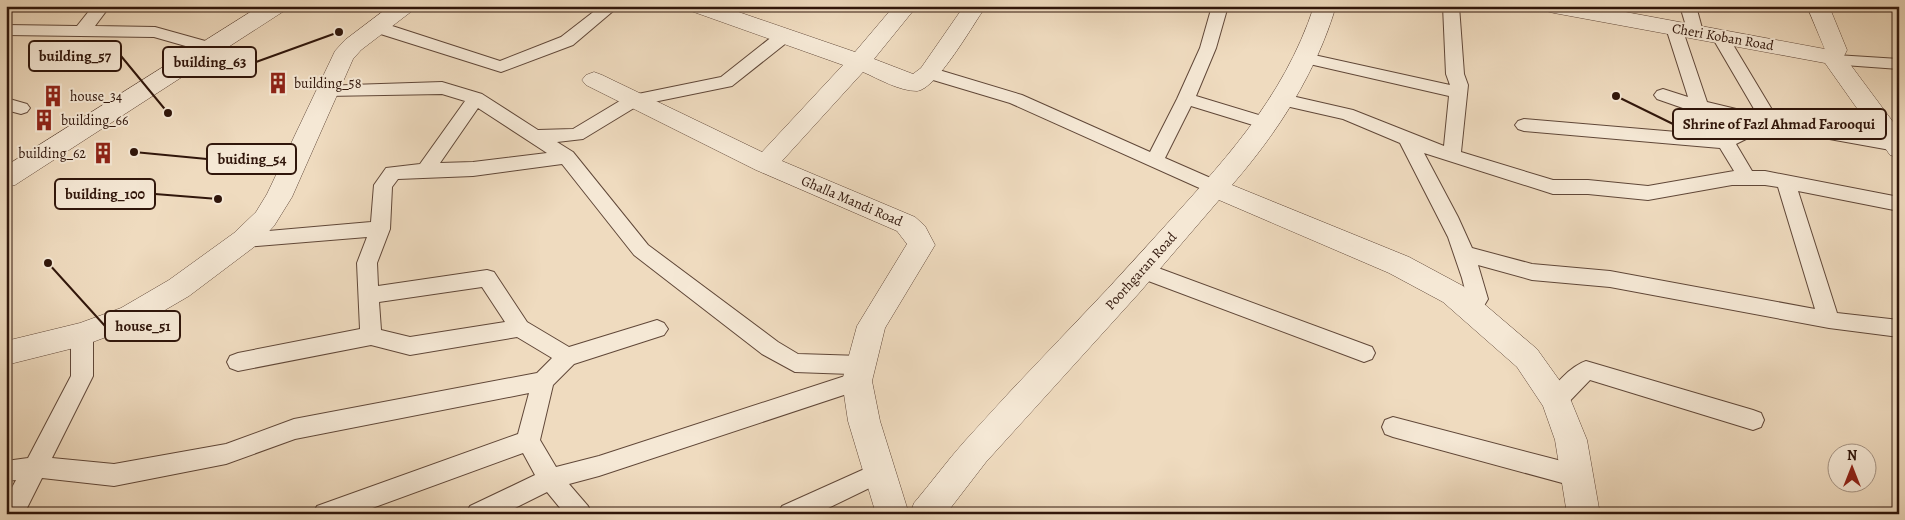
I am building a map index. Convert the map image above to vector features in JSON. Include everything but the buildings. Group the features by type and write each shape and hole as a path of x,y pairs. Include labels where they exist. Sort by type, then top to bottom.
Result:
{"street":[{"path":"6,178 276,6"},
{"path":"6,353 82,334 131,316 179,288 244,240 265,219 279,197 343,56 353,45 404,6"},
{"path":"699,6 747,13 784,36 859,62 902,80 917,82 929,72 975,6"},
{"path":"765,164 859,62 906,6"},
{"name":"Poorhgaran Road","path":"926,514 975,452 1142,270 1235,165 1283,100 1315,38 1325,6"},
{"name":"Cheri Koban Road","path":"1554,6 1835,59"},
{"path":"1818,6 1836,50 1835,59 1895,140"},
{"name":"Ghalla Mandi Road","path":"594,80 765,164 906,224 915,233 921,245 871,326 859,373 864,421 893,514"},
{"path":"1215,188 1400,265 1452,294 1527,358 1556,400 1571,440 1584,514"}],"lane":[{"path":"82,31 102,6"},
{"path":"377,27 501,67 567,41 611,6"},
{"path":"1155,160 1186,99 1208,48 1220,6"},
{"path":"1451,6 1458,92 1452,155"},
{"path":"1688,6 1695,32"},
{"path":"1674,28 1700,108"},
{"path":"6,30 155,32 210,48"},
{"path":"535,136 577,135 634,100 726,82 784,36"},
{"path":"1720,36 1768,122"},
{"path":"1305,58 1458,92"},
{"path":"1835,59 1899,64"},
{"path":"929,72 1016,99 1215,188"},
{"path":"326,90 442,88 476,98 567,157 641,250 770,348 795,363 859,373"},
{"path":"1663,95 1700,108 1768,122 1895,140"},
{"path":"426,170 476,98"},
{"path":"1186,99 1266,123"},
{"path":"1283,100 1347,114 1452,155 1553,187 1588,187 1648,193 1698,182 1765,178 1899,204"},
{"path":"1524,125 1726,142 1768,122"},
{"path":"1407,139 1466,254 1472,271 1478,300 1471,310"},
{"path":"1726,142 1747,178"},
{"path":"371,336 367,263 380,229 383,185 393,173 473,169 567,157"},
{"path":"1786,182 1829,320"},
{"path":"244,240 380,229"},
{"path":"1466,254 1532,272 1610,279 1829,320 1899,328"},
{"path":"1142,270 1364,353"},
{"path":"369,295 487,278 520,328 567,357"},
{"path":"238,362 371,336 410,346 520,328"},
{"path":"580,514 550,479 528,442 544,381 567,357 658,329"},
{"path":"11,514 82,376 82,334"},
{"path":"1556,400 1586,370 1753,420"},
{"path":"478,514 550,479 599,466 859,373"},
{"path":"6,471 35,467 114,475 226,454 294,429 544,381"},
{"path":"1393,427 1577,476"},
{"path":"326,514 528,442"},
{"path":"790,514 880,472"}],"place":[{"name":"building_63","path":"339,32"},
{"name":"building_58","path":"278,83"},
{"name":"house_34","path":"53,96"},
{"name":"Shrine of Fazl Ahmad Farooqui","path":"1616,96"},
{"name":"building_57","path":"168,113"},
{"name":"building_66","path":"44,120"},
{"name":"buiding_54","path":"134,152"},
{"name":"building_62","path":"103,153"},
{"name":"building_100","path":"218,199"},
{"name":"house_51","path":"48,263"}]}
